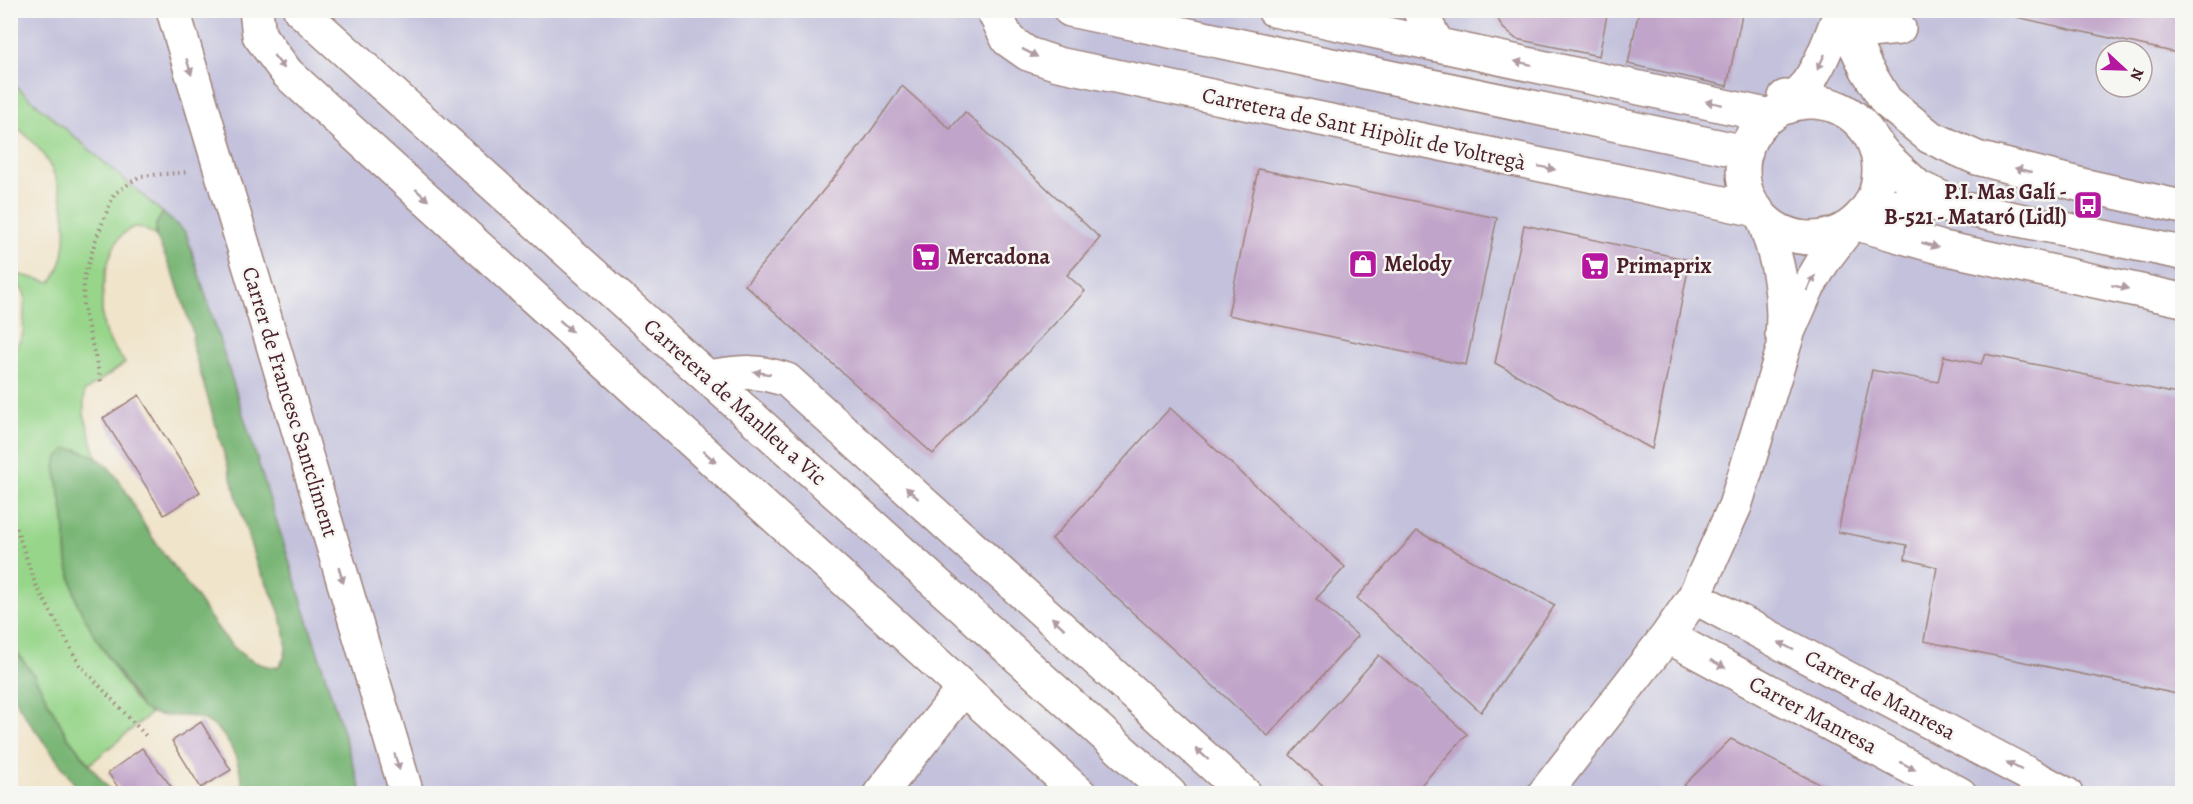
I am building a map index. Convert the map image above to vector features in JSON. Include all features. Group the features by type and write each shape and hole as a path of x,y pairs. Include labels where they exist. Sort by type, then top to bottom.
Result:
{"street":[{"name":"Carrer de Francesc Santcliment","path":"173,10 407,794"},
{"path":"256,10 259,35 287,73 1080,794"},
{"name":"Carretera de Manlleu a Vic","path":"300,10 1170,794"},
{"name":"Carretera de Sant Hipòlit de Voltregà","path":"993,10 1008,40 1028,54 1058,64 1760,214"},
{"path":"1070,10 1746,152"},
{"path":"1274,10 1438,45 1780,103 1824,104 1844,111 1887,158 1918,187 1970,210 2082,185 2145,186 2182,207"},
{"path":"1419,10 1438,45"},
{"path":"1438,45 1445,10"},
{"path":"1780,356 1784,315 1782,283 1776,256 1760,214 1747,192 1746,152 1756,132 1780,103 1814,76 1847,18"},
{"path":"1847,18 1899,28"},
{"path":"1544,794 1667,636 1694,597 1735,506 1780,356 1808,287 1824,260 1874,196 1879,174 1877,153 1861,127 1849,80 1847,18"},
{"path":"1847,18 1866,68 1886,101 1930,137 1977,158 2082,185"},
{"path":"1760,214 1778,230 1806,238 1826,237 1879,208 1918,202 1970,210 2182,253"},
{"path":"1855,222 1939,247 2182,300"},
{"path":"707,377 743,371 764,372 787,380 1245,794"},
{"name":"Carrer de Manresa","path":"1694,597 2066,794"},
{"name":"Carrer Manresa","path":"1667,636 1960,794"},
{"path":"880,794 964,688"}],"path":[{"path":"101,381 83,306 84,278 96,239 114,194 140,176 197,172 219,164"},
{"path":"10,518 34,582 80,665 147,737"}],"shaded area":[{"path":"11,10 2182,11 2182,793 362,793 186,233 11,82"}],"green space":[{"path":"11,82 163,213 156,224 156,236 135,227 125,232 110,256 103,287 102,316 105,332 125,363 84,392 84,414 97,459 77,449 55,466 64,517 67,562 78,605 134,699 150,714 90,764 67,736 33,674 11,644 10,359 23,334 25,294 11,273 51,282 63,254 65,220 59,187 46,159 39,148 11,122"},
{"path":"163,213 186,233 362,793 243,793 236,758 224,736 206,721 194,717 154,714 141,707 96,638 78,605 67,562 64,517 55,466 58,457 66,449 82,451 93,456 103,462 113,473 157,545 227,640 238,651 263,665 278,667 285,655 286,645 282,621 268,585 257,566 192,344 193,333 175,278 156,236 156,224"},
{"path":"10,644 33,674 67,736 112,793 81,793 26,717 11,693"}],"building":[{"path":"1493,10 1608,10 1599,56 1516,39 1503,28"},
{"path":"1639,10 1743,10 1727,86 1628,64"},
{"path":"2182,10 2182,54 2154,48 2154,39 2115,39 1989,11"},
{"name":"Mercadona","path":"902,86 950,129 965,112 1100,238 1067,275 1085,291 933,454 745,285 861,145"},
{"path":"1258,169 1497,218 1466,365 1228,315"},
{"path":"1524,225 1690,260 1652,449 1495,363"},
{"path":"1985,354 2182,395 2182,695 1924,641 1937,567 1905,559 1907,545 1838,532 1872,370 1938,382 1944,356 1981,364"},
{"path":"139,395 200,492 164,515 103,418"},
{"path":"1170,408 1345,567 1316,599 1358,636 1268,736 1052,539"},
{"path":"1417,531 1555,605 1481,712 1357,598"},
{"path":"1379,655 1467,734 1413,794 1332,794 1290,755"},
{"path":"201,722 231,770 201,788 172,741"},
{"path":"1731,739 1839,794 1700,794 1684,785"},
{"path":"142,748 173,789 167,794 123,794 108,773"}],"place":[{"name":"P.I. Mas Galí - B-521 - Mataró (Lidl)","path":"2088,205"},
{"name":"Mercadona","path":"926,257"},
{"name":"Melody","path":"1363,264"},
{"name":"Primaprix","path":"1595,266"}]}
